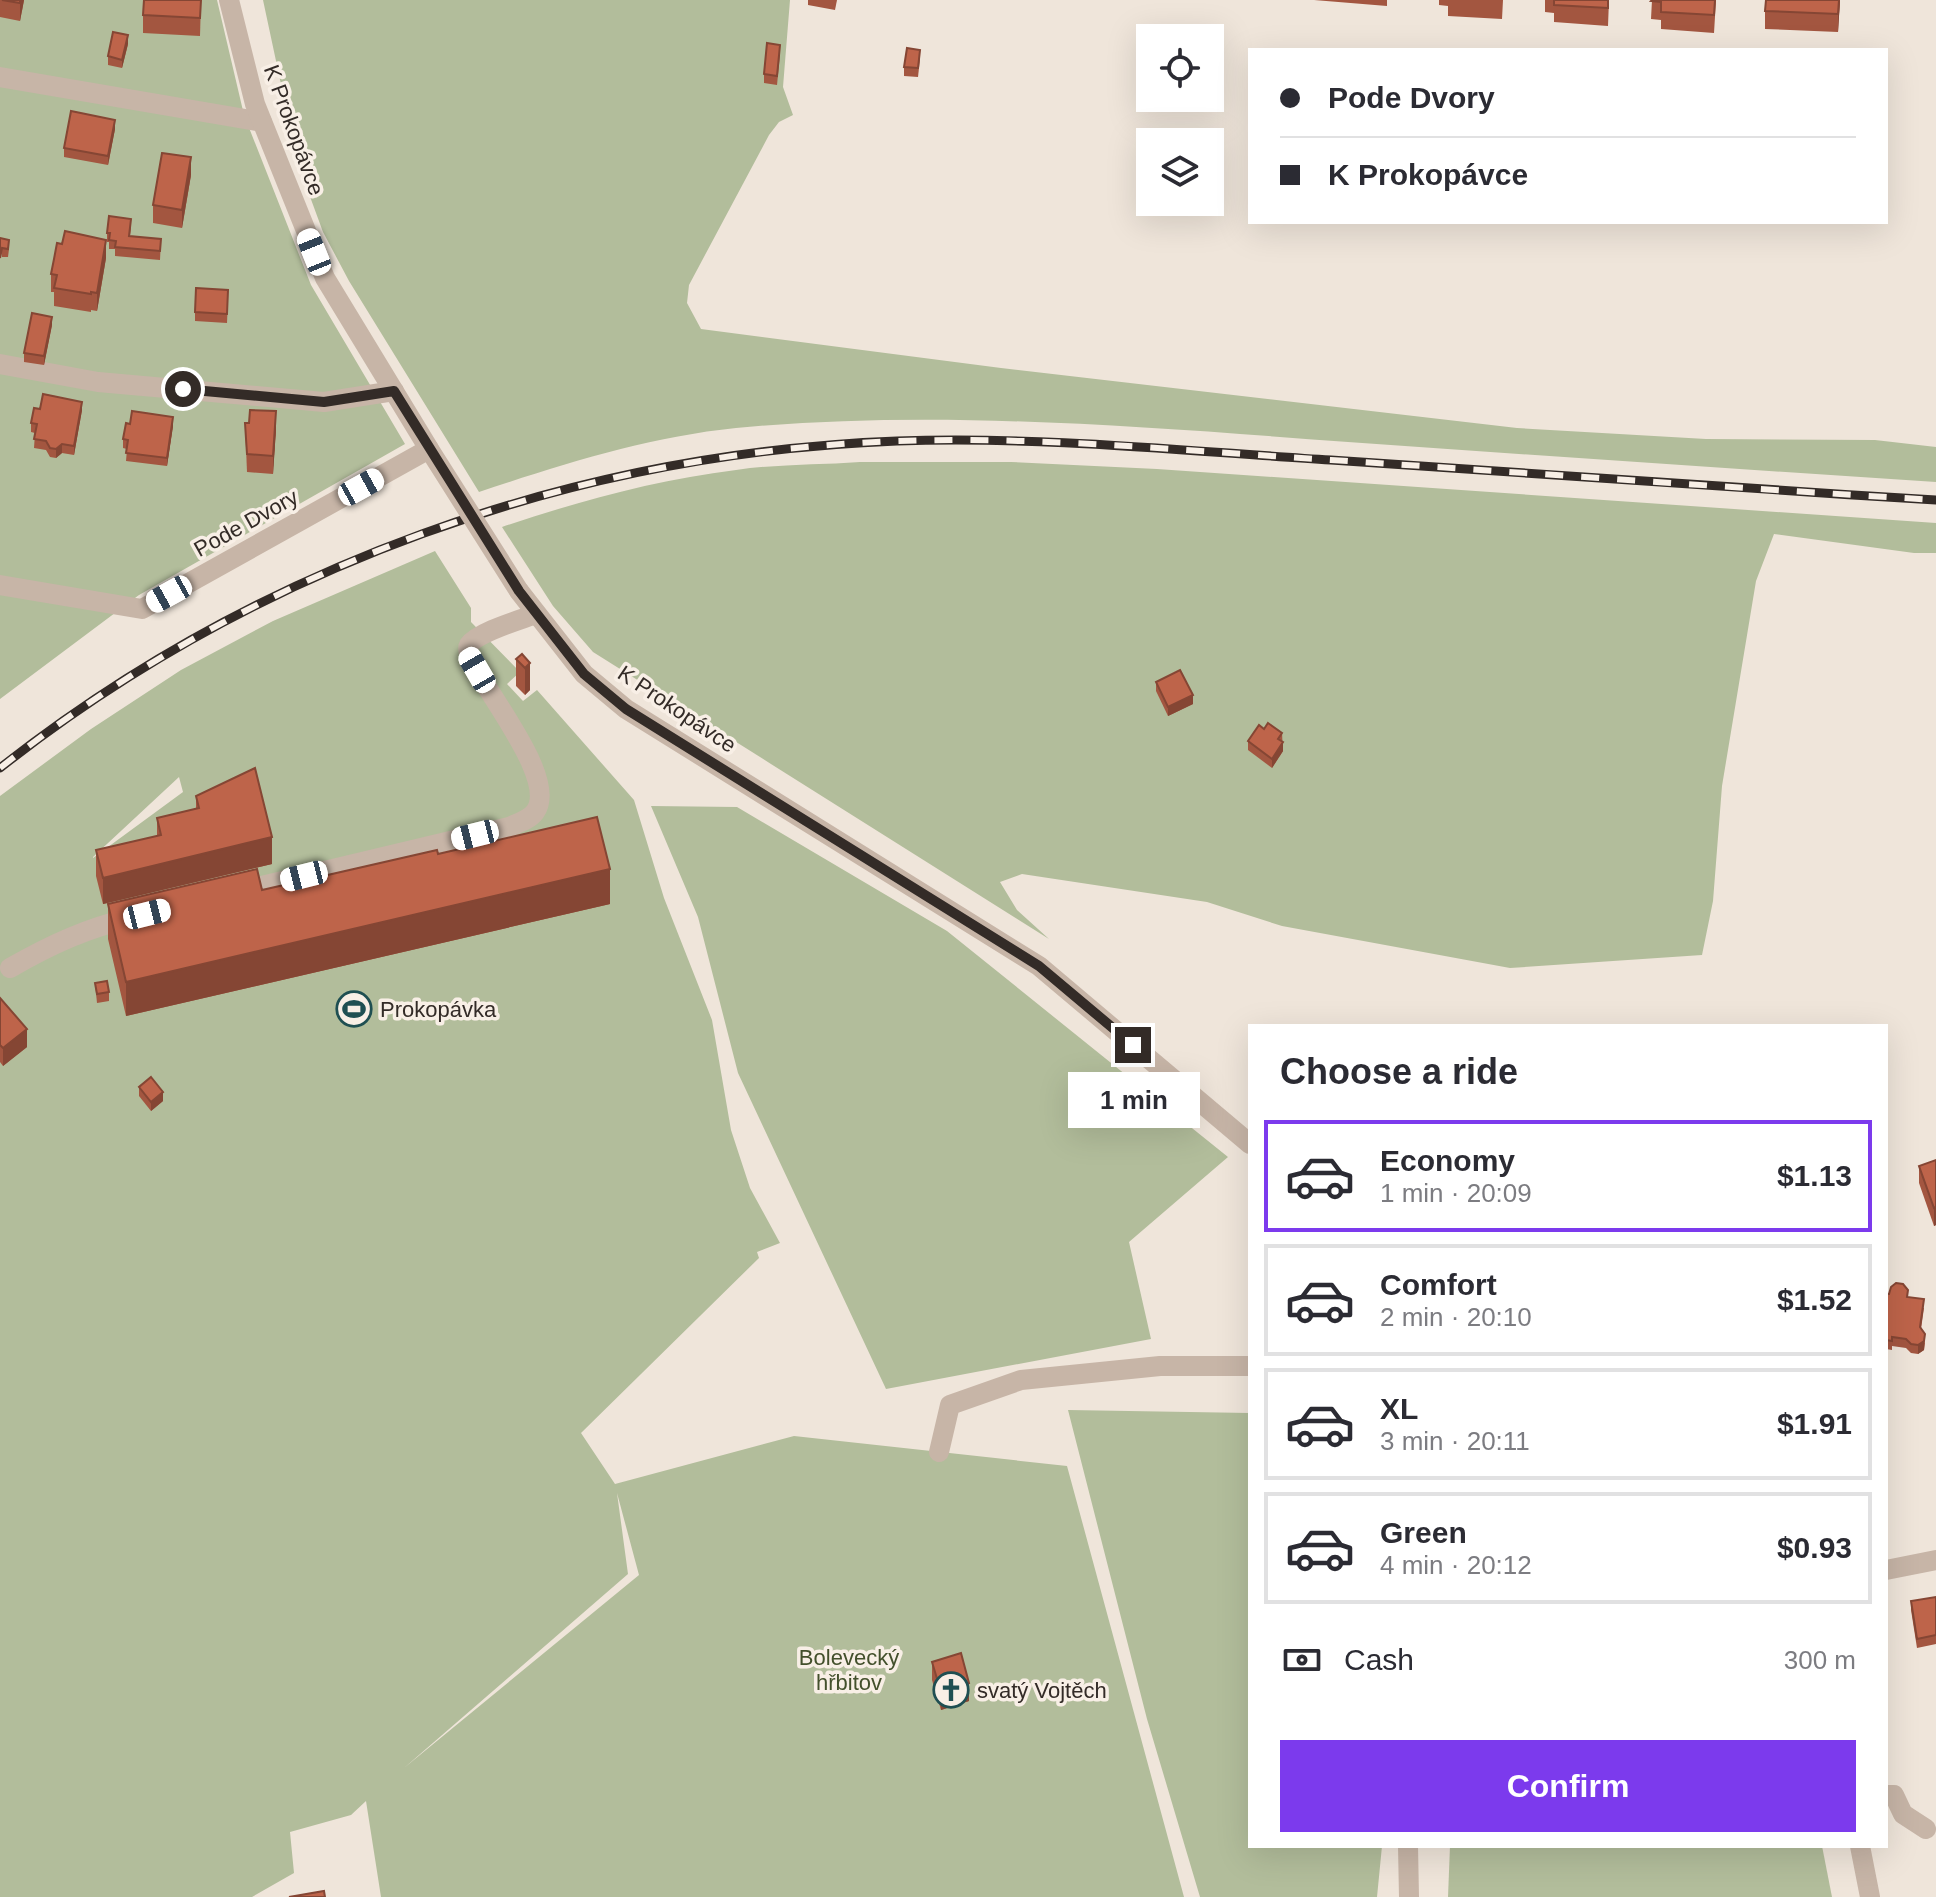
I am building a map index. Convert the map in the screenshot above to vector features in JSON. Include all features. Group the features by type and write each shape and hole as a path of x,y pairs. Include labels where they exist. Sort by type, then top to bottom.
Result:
{"street":[{"name":"K Prokopávce","path":"229,0 255,104 325,278 394,391 422,453 519,591 584,674 626,709 1039,966 1248,1142"},
{"path":"0,77 262,122"},
{"path":"0,364 98,382 324,402 394,391"},
{"name":"Pode Dvory","path":"0,585 142,609 422,453"},
{"path":"210,899 509,827 535,812 540,800 537,784 520,739 468,655 468,649 484,634 536,614"},
{"path":"10,968 53,943 93,927 151,913"},
{"path":"939,1452 950,1405 1021,1380 1160,1366 1248,1366"},
{"path":"1888,1570 1936,1560"},
{"path":"1888,1795 1894,1795 1903,1814 1926,1829"},
{"path":"1408,1848 1409,1897"},
{"path":"1860,1848 1870,1897"}],"green space":[{"path":"0,0 217,0 244,115 311,285 405,444 139,595 0,699"},
{"path":"263,0 790,0 783,87 793,115 779,122 769,135 689,285 687,303 701,329 1001,368 1517,428 1706,439 1875,440 1936,447 1936,482 1119,426 889,420 703,432 574,462 479,492 349,281 323,232 298,164"},
{"path":"860,462 1011,462 1157,469 1936,523 1936,553 1914,553 1774,534 1756,581 1722,786 1713,901 1702,955 1510,968 1282,926 1207,902 1022,874 1000,882 1017,910 1049,939 593,652 553,606 502,527 589,500 677,479 751,468"},
{"name":"Bolevecký hřbitov","path":"435,551 471,608 471,622 520,672 507,684 523,701 537,690 634,800 664,898 712,1020 731,1130 750,1188 780,1243 757,1252 759,1258 581,1433 615,1484 794,1436 1067,1466 1184,1897 381,1897 366,1801 351,1815 290,1832 294,1873 252,1897 0,1897 0,796 91,729 181,670 273,621","holes":["179,777 183,792 93,858 93,857","617,1493 639,1575 404,1768 628,1574"]},
{"path":"651,806 737,807 947,931 1228,1157 1129,1242 1151,1339 886,1389 738,1073 698,917"},
{"path":"1068,1410 1248,1413 1248,1848 1382,1848 1377,1897 1200,1897 1147,1719"},
{"path":"1450,1848 1822,1848 1832,1897 1448,1897"}],"building":[{"path":"144,0 201,0 200,18 143,15"},
{"path":"1554,0 1608,0 1608,8 1554,5"},
{"path":"1652,0 1715,0 1714,15 1661,12 1661,2"},
{"path":"1766,0 1839,0 1838,14 1765,11"},
{"path":"113,32 128,35 122,60 108,56"},
{"path":"767,43 780,45 777,76 764,74"},
{"path":"907,48 920,50 918,68 904,67"},
{"path":"71,111 115,120 108,156 64,148"},
{"path":"162,153 191,157 182,210 153,205"},
{"path":"109,216 131,219 129,236 161,239 160,251 115,247 116,241 109,240 110,233 107,233"},
{"path":"65,231 106,240 97,293 54,288 57,275 51,274 57,243 62,244"},
{"path":"0,238 9,240 8,249 2,248 0,258"},
{"path":"196,288 228,290 227,314 195,312"},
{"path":"32,313 52,317 44,356 24,353"},
{"path":"43,394 82,402 74,446 62,444 56,449 50,448 46,441 34,439 37,424 31,423 34,408 40,409"},
{"path":"250,410 276,411 273,456 247,454 245,423 249,423"},
{"path":"132,411 173,417 167,458 126,453 128,440 123,439"},
{"path":"522,654 530,663 525,668 516,659"},
{"path":"1180,670 1193,695 1168,707 1156,682"},
{"path":"1268,723 1282,733 1278,739 1283,742 1272,759 1248,741 1259,725 1264,729"},
{"path":"255,768 272,837 103,878 96,850 161,835 157,818 199,808 196,796"},
{"path":"597,817 610,869 126,982 108,904 257,869 262,890"},
{"path":"107,981 109,992 97,994 95,983"},
{"path":"0,998 27,1029 3,1048 0,1045"},
{"path":"151,1077 163,1092 151,1102 139,1087"},
{"path":"1936,1160 1936,1207 1934,1208 1919,1166"},
{"path":"1896,1283 1903,1284 1908,1290 1907,1297 1924,1299 1920,1327 1925,1334 1924,1341 1918,1345 1906,1339 1892,1337 1892,1341 1888,1340 1888,1294"},
{"path":"1936,1597 1936,1635 1917,1639 1911,1601"},
{"path":"961,1653 969,1683 941,1692 932,1662"},
{"path":"324,1891 325,1897 289,1897"}],"railway":[{"path":"0,768 98,697 202,634 310,579 423,534 538,497 656,469 776,450 897,441 1060,442 1936,500"}],"place":[{"name":"Prokopávka","path":"354,1009"},
{"name":"svatý Vojtěch","path":"951,1690"}],"route":[{"path":"183,389 324,402 394,391 519,591 584,674 626,709 1039,966 1133,1045"}]}
